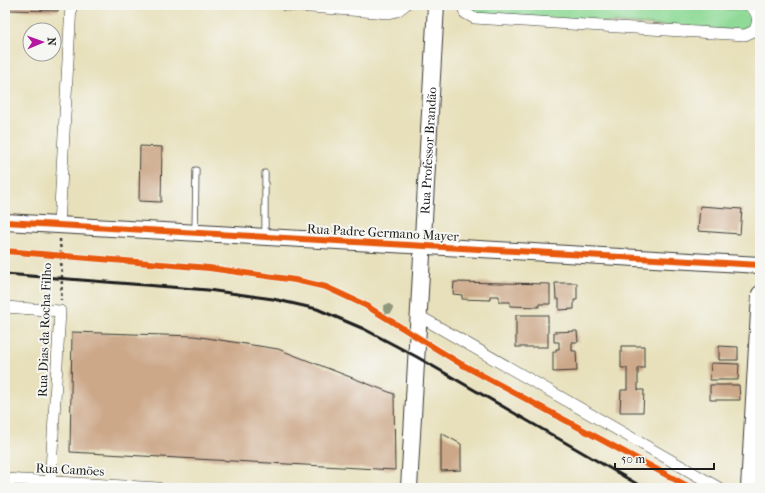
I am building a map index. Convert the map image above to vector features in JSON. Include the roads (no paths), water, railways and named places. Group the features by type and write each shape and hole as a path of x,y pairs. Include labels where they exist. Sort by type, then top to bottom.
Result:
{"street":[{"path":"59,225 71,5"},
{"path":"285,5 389,13 397,11 405,5"},
{"name":"Rua Professor Brandão","path":"409,488 436,5"},
{"path":"463,5 465,13 474,18 745,35 754,31 759,21 757,13 753,7 748,5"},
{"name":"Rua Padre Germano Mayer","path":"5,222 760,265"},
{"path":"749,488 760,294"},
{"name":"Rua Dias da Rocha Filho","path":"5,307 60,311 50,485"},
{"path":"419,316 719,488"},
{"name":"Rua Camões","path":"5,479 50,485 158,488"}],"lane":[{"path":"195,233 196,170"},
{"path":"265,173 265,237"}],"railway":[{"path":"5,274 208,290 273,299 317,309 364,329 417,357 644,488"}]}
